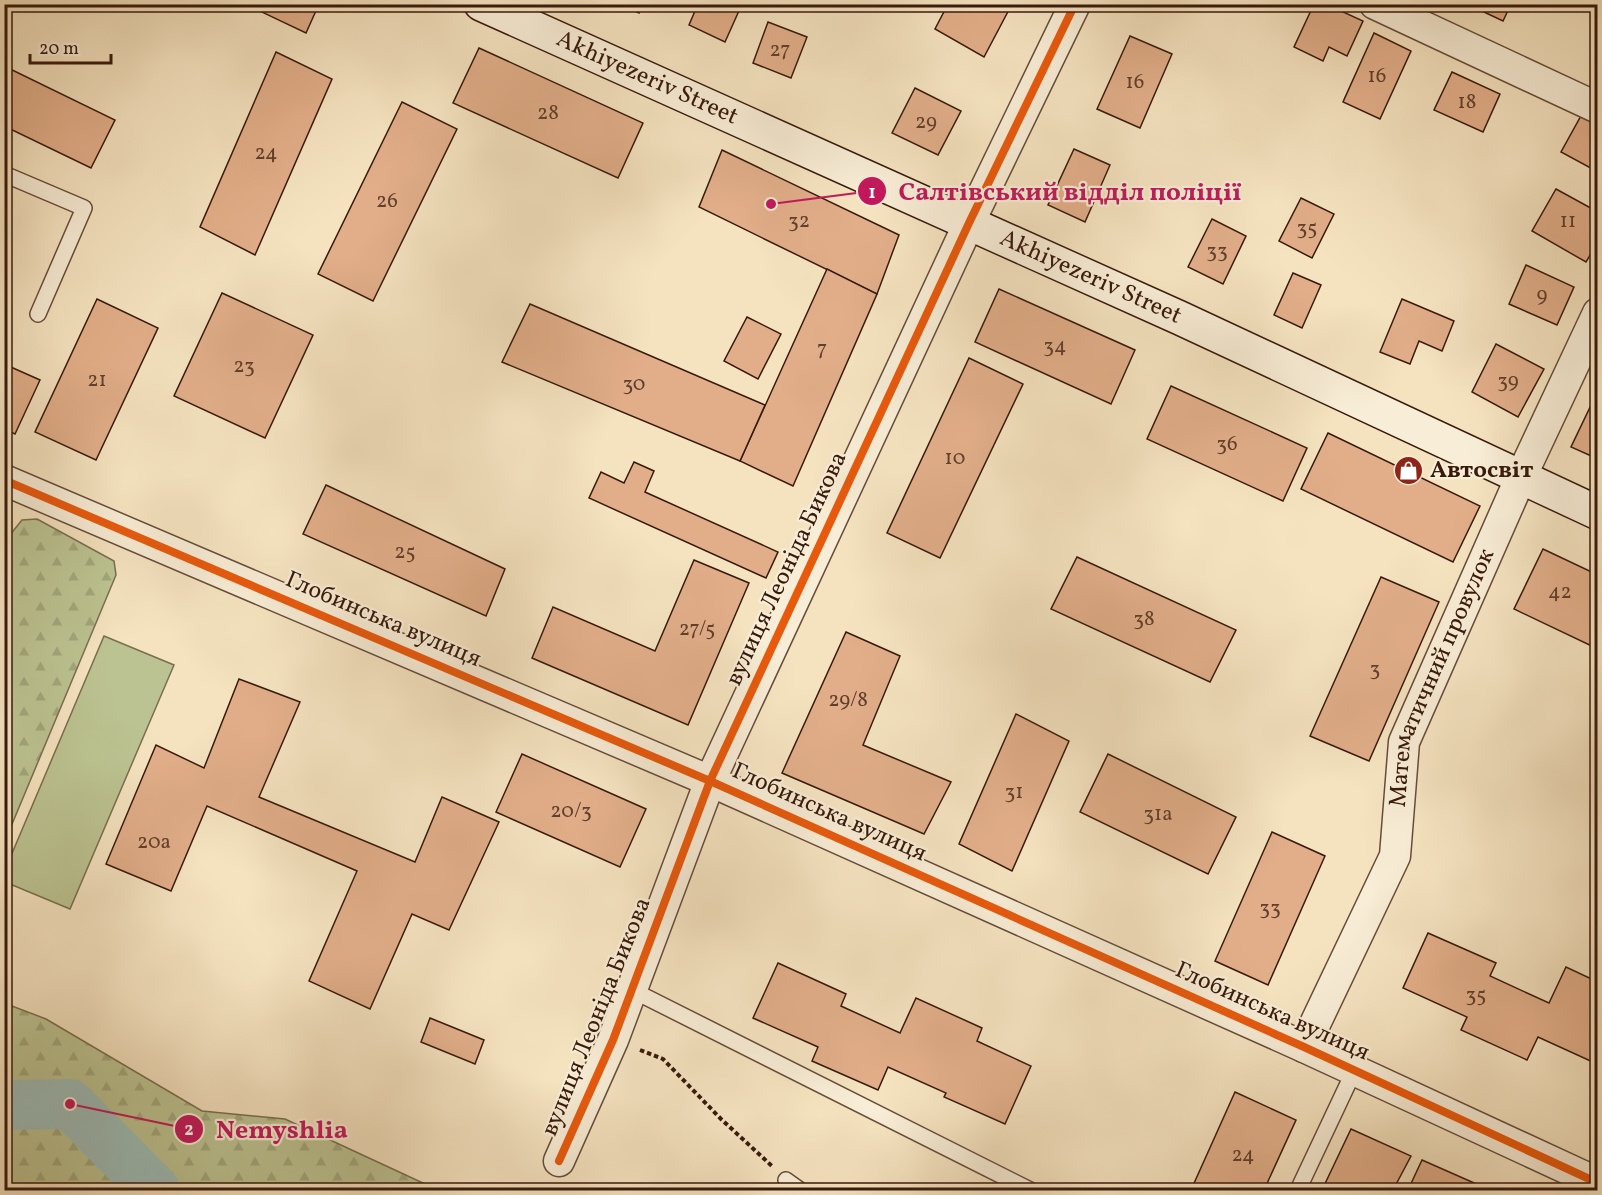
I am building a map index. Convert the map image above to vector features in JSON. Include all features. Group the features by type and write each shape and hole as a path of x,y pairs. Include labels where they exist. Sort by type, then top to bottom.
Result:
{"main road":[{"name":"Akhiyezeriv Street","path":"481,4 1180,318 1520,479 1598,513"}],"street":[{"name":"вулиця Леоніда Бикова","path":"559,1161 613,1040 710,781 969,223 1075,4"},
{"path":"1375,4 1598,108"},
{"name":"Математичний провулок","path":"1304,1047 1395,856 1404,742 1520,479 1598,313"},
{"name":"Глобинська вулиця","path":"4,480 710,781 1304,1047 1598,1184"}],"lane":[{"path":"4,174 84,207 38,314"},
{"path":"632,990 1030,1191"},
{"path":"1298,1191 1354,1071"},
{"path":"786,1180 800,1191"}],"path":[{"path":"613,1040 663,1059 721,1119 786,1180"}],"green space":[{"path":"37,519 114,561 116,575 5,841 5,541 22,520"},
{"path":"104,636 174,665 70,909 5,882 5,870"},
{"path":"4,1003 46,1019 202,1111 285,1119 438,1190 5,1190"}],"building":[{"path":"245,4 319,4 306,33"},
{"path":"620,4 643,4 639,13"},
{"path":"698,4 742,4 725,42 689,25"},
{"path":"948,4 1012,4 984,57 935,29"},
{"path":"1314,4 1326,4 1363,21 1347,56 1329,47 1323,61 1294,47"},
{"path":"1467,4 1511,4 1503,21"},
{"path":"768,22 807,37 791,78 753,63"},
{"path":"1374,33 1411,51 1380,119 1343,102"},
{"path":"1130,36 1172,54 1140,128 1097,109"},
{"path":"479,48 643,123 618,178 453,103"},
{"path":"276,52 332,79 255,255 200,227"},
{"path":"4,66 115,120 91,168 4,126"},
{"path":"1452,72 1500,94 1483,132 1434,110"},
{"path":"915,88 961,111 938,155 892,133"},
{"path":"402,102 457,129 373,301 318,274"},
{"path":"1582,114 1598,122 1598,172 1561,152"},
{"path":"1074,149 1110,165 1085,222 1048,205"},
{"path":"722,150 899,235 877,294 699,207"},
{"path":"1556,189 1598,212 1598,242 1586,262 1532,231"},
{"path":"1301,198 1334,214 1312,258 1279,241"},
{"path":"1212,219 1246,236 1223,284 1188,267"},
{"path":"1526,265 1574,287 1557,325 1509,304"},
{"path":"827,269 877,294 793,486 740,461"},
{"path":"1293,273 1321,285 1302,328 1274,315"},
{"path":"999,289 1135,350 1111,404 975,342"},
{"path":"222,293 313,335 265,438 174,396"},
{"path":"97,299 158,328 96,460 35,432"},
{"path":"1402,299 1454,321 1442,351 1419,341 1410,364 1380,352"},
{"path":"530,304 765,405 740,461 502,362"},
{"path":"747,317 781,334 758,379 724,361"},
{"path":"1496,344 1544,369 1518,417 1472,392"},
{"path":"969,358 1023,384 940,558 887,533"},
{"path":"4,364 40,380 15,434 4,429"},
{"path":"1171,386 1307,448 1283,501 1147,439"},
{"path":"1594,399 1598,400 1598,459 1571,447"},
{"path":"1328,433 1480,506 1453,562 1301,489"},
{"path":"634,462 654,471 645,492 778,552 766,578 589,498 601,472 624,483"},
{"path":"326,485 505,569 486,616 303,534"},
{"path":"1543,549 1598,575 1598,649 1514,609"},
{"path":"1077,557 1236,630 1210,682 1051,609"},
{"path":"694,560 749,583 688,725 532,658 553,607 655,651"},
{"path":"1381,577 1439,602 1369,761 1310,736"},
{"path":"846,632 900,656 863,745 951,782 924,834 782,773"},
{"path":"239,679 300,702 259,797 415,862 442,797 499,822 449,930 412,914 370,1009 309,981 357,871 207,806 171,891 106,864 156,745 204,768"},
{"path":"1016,714 1069,741 1012,871 959,844"},
{"path":"522,754 646,809 620,867 496,812"},
{"path":"1108,754 1236,817 1208,874 1080,812"},
{"path":"1272,832 1325,856 1268,985 1215,961"},
{"path":"1428,933 1496,963 1490,976 1549,1003 1566,967 1598,982 1598,1068 1594,1067 1595,1063 1538,1037 1527,1060 1461,1030 1467,1017 1403,988"},
{"path":"778,963 846,994 841,1006 900,1033 916,998 982,1028 977,1041 1031,1066 1005,1124 944,1097 946,1093 888,1067 878,1090 812,1061 818,1047 753,1018"},
{"path":"430,1018 484,1040 475,1064 421,1042"},
{"path":"1235,1092 1296,1120 1264,1190 1191,1190"},
{"path":"1351,1129 1411,1156 1393,1190 1322,1190"},
{"path":"1422,1160 1490,1190 1408,1190"}],"waterway":[{"path":"4,1105 70,1104 155,1190"}],"cycle path":[{"path":"559,1161 613,1040 710,781 969,223 1075,4"},
{"path":"4,480 710,781 1304,1047 1598,1183"}],"place":[{"name":"Салтівський відділ поліції","path":"771,204"},
{"name":"Автосвіт","path":"1409,471"},
{"name":"Nemyshlia","path":"70,1104"}]}
